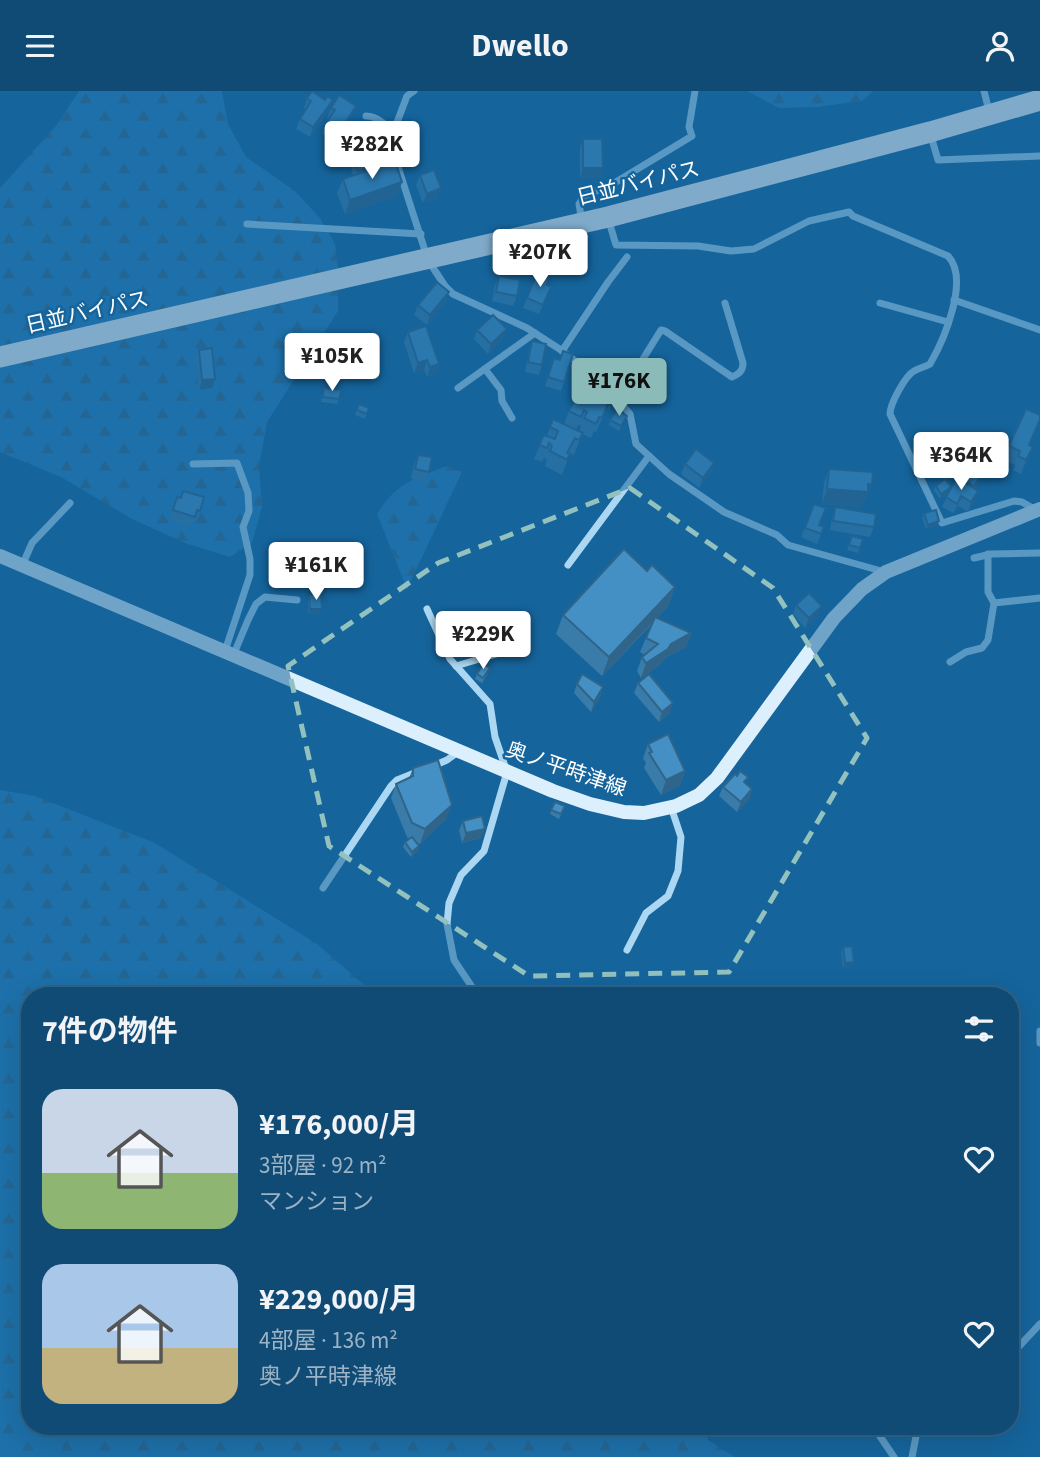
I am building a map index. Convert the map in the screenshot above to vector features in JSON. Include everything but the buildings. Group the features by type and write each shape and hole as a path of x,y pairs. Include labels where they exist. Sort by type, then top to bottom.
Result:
{"highway":[{"name":"日並バイパス","path":"0,357 608,217 930,132 1040,100"}],"main road":[{"name":"奥ノ平時津線","path":"0,556 507,772 590,804 624,812 644,813 671,807 707,790 834,618 862,589 886,572 1038,510"}],"street":[{"path":"414,91 407,96 393,141 400,174 428,260 444,286 453,294 535,333 605,384 630,414 636,444 669,474 724,512 777,535 788,545 886,572"},
{"path":"582,222 579,204 584,196 611,185 692,136 689,127 695,91"},
{"path":"984,91 990,115"},
{"path":"366,116 385,124 394,134"},
{"path":"930,132 938,160 1040,156"},
{"path":"608,217 616,245 698,246 731,251 754,249 808,221 849,212 948,256 955,266 954,300 948,322 930,364 915,371 890,405 890,414 942,523 1014,501 1038,510"},
{"path":"247,224 421,234"},
{"path":"562,351 628,257"},
{"path":"954,300 1040,330"},
{"path":"618,399 661,330 732,377 738,374 743,363 724,303"},
{"path":"880,303 948,322"},
{"path":"458,388 535,333"},
{"path":"485,369 502,390 502,401 512,418"},
{"path":"568,565 649,456"},
{"path":"193,464 237,463 248,493 249,511 243,527 250,559 250,575 229,654"},
{"path":"22,566 32,543 70,502"},
{"path":"974,558 988,554 1040,553"},
{"path":"950,662 966,652 982,648 988,640 994,603 988,592 988,554"},
{"path":"229,654 257,604 265,597 298,600"},
{"path":"994,603 1040,598"},
{"path":"427,609 450,659 489,704 495,737 507,772 484,851 461,875 449,903 447,924 454,960 472,987"},
{"path":"456,666 496,654"},
{"path":"323,888 397,780 447,760 458,752"},
{"path":"627,950 646,913 668,896 678,871 681,837 671,807"},
{"path":"1040,1031 1040,1043"},
{"path":"1019,1346 1040,1324"},
{"path":"879,1435 894,1457"},
{"path":"912,1457 916,1435"}],"highlighted area":[{"path":"630,488 773,588 867,738 729,972 529,976 329,846 288,666 438,563"}],"green space":[{"path":"79,91 222,91 228,124 246,157 295,191 320,218 335,244 339,275 338,311 267,422 259,466 262,507 252,543 230,557 185,543 132,519 61,477 0,452 0,188 56,126"},
{"path":"747,91 873,91 862,101 817,107 779,108"},
{"path":"447,466 462,472 407,589 377,514 399,488"},
{"path":"0,790 35,796 155,843 317,944 367,987 21,987 21,1435 707,1435 708,1440 735,1457 0,1457"}]}
